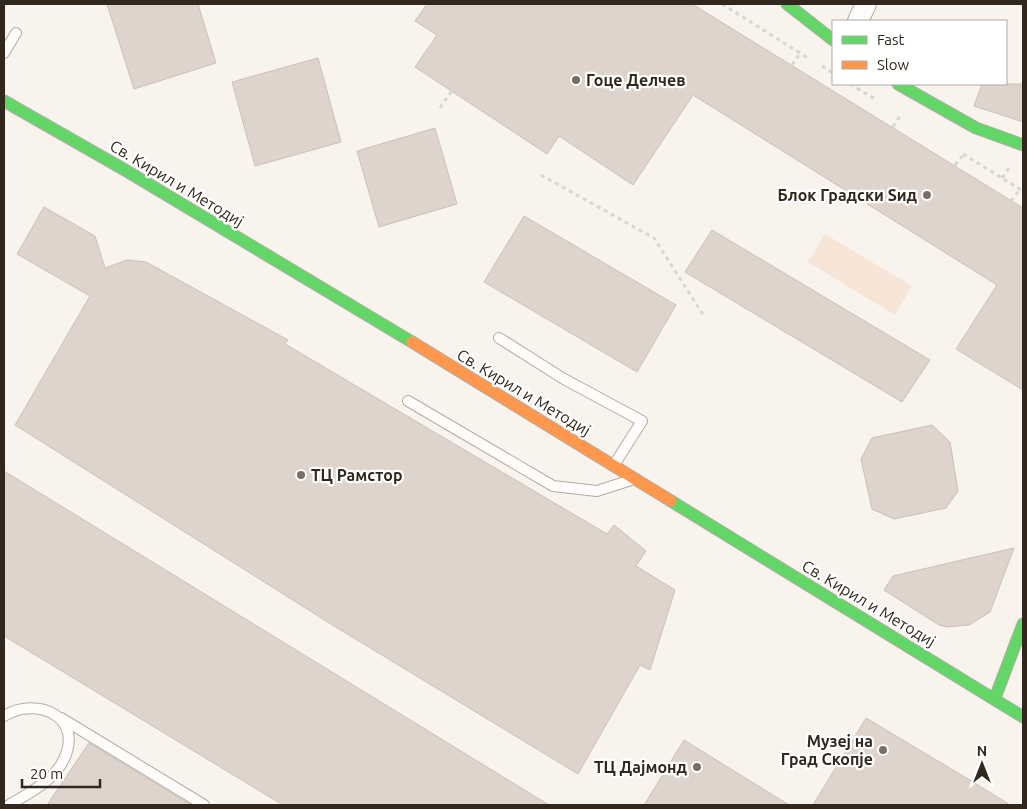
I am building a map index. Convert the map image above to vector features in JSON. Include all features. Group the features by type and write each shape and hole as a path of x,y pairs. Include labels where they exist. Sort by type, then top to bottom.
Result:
{"street":[{"path":"787,4 832,39"},
{"path":"858,20 866,4"},
{"path":"900,85 976,128 1023,144"},
{"name":"Св. Кирил и Методиј","path":"4,101 125,170 995,698 1023,717"},
{"path":"995,698 1023,624"}],"lane":[{"path":"4,53 16,33"},
{"path":"499,338 564,379 642,421 614,466"},
{"path":"408,401 553,486 597,491 634,479"},
{"path":"4,716 14,711 38,709 55,712 68,732 68,746 64,760 50,778 9,805"},
{"path":"58,716 204,805"}],"path":[{"path":"440,108 511,4"},
{"path":"722,4 832,72"},
{"path":"792,65 804,47"},
{"path":"955,166 970,147"},
{"path":"1002,178 1009,168"},
{"path":"541,175 654,238 704,316"},
{"path":"1011,201 1020,189"}],"shaded area":[{"path":"825,234 912,286 895,315 808,262"}],"building":[{"path":"107,4 198,4 216,63 134,89"},
{"path":"427,4 692,4 1023,208 1023,390 956,349 997,285 693,95 633,185 559,136 547,154 415,67 437,35 415,21"},
{"path":"318,58 341,142 255,166 232,82"},
{"path":"1023,84 1023,122 974,106 982,85"},
{"path":"435,128 457,204 379,227 357,151"},
{"name":"ТЦ Рамстор","path":"44,207 95,236 105,268 127,260 146,262 288,340 285,344 607,534 614,525 646,551 636,566 675,590 650,670 640,665 578,774 334,626 15,425 90,296 17,254"},
{"path":"524,216 676,305 637,372 484,282"},
{"path":"712,230 930,360 902,402 685,272"},
{"path":"932,425 950,442 958,491 946,508 894,519 872,509 861,459 872,438"},
{"path":"4,471 549,805 283,805 4,636"},
{"path":"1014,548 990,612 969,625 947,627 939,625 884,590 893,576"},
{"name":"Музеј на Град Скопје","path":"866,718 973,782 1010,805 813,805"},
{"name":"ТЦ Дајмонд","path":"684,740 789,805 644,805"},
{"path":"89,743 191,805 47,805"}],"traffic: fast":[{"path":"787,4 832,39"},
{"path":"900,85 976,128 1023,145"},
{"path":"4,101 125,170 412,342"},
{"path":"671,501 1023,717"},
{"path":"995,698 1023,624"}],"traffic: slow":[{"path":"412,342 671,501"}],"place":[{"name":"Гоце Делчев","path":"576,80"},
{"name":"Блок Градски Sид","path":"927,195"},
{"name":"ТЦ Рамстор","path":"301,475"},
{"name":"Музеј на Град Скопје","path":"883,750"},
{"name":"ТЦ Дајмонд","path":"697,767"}]}
